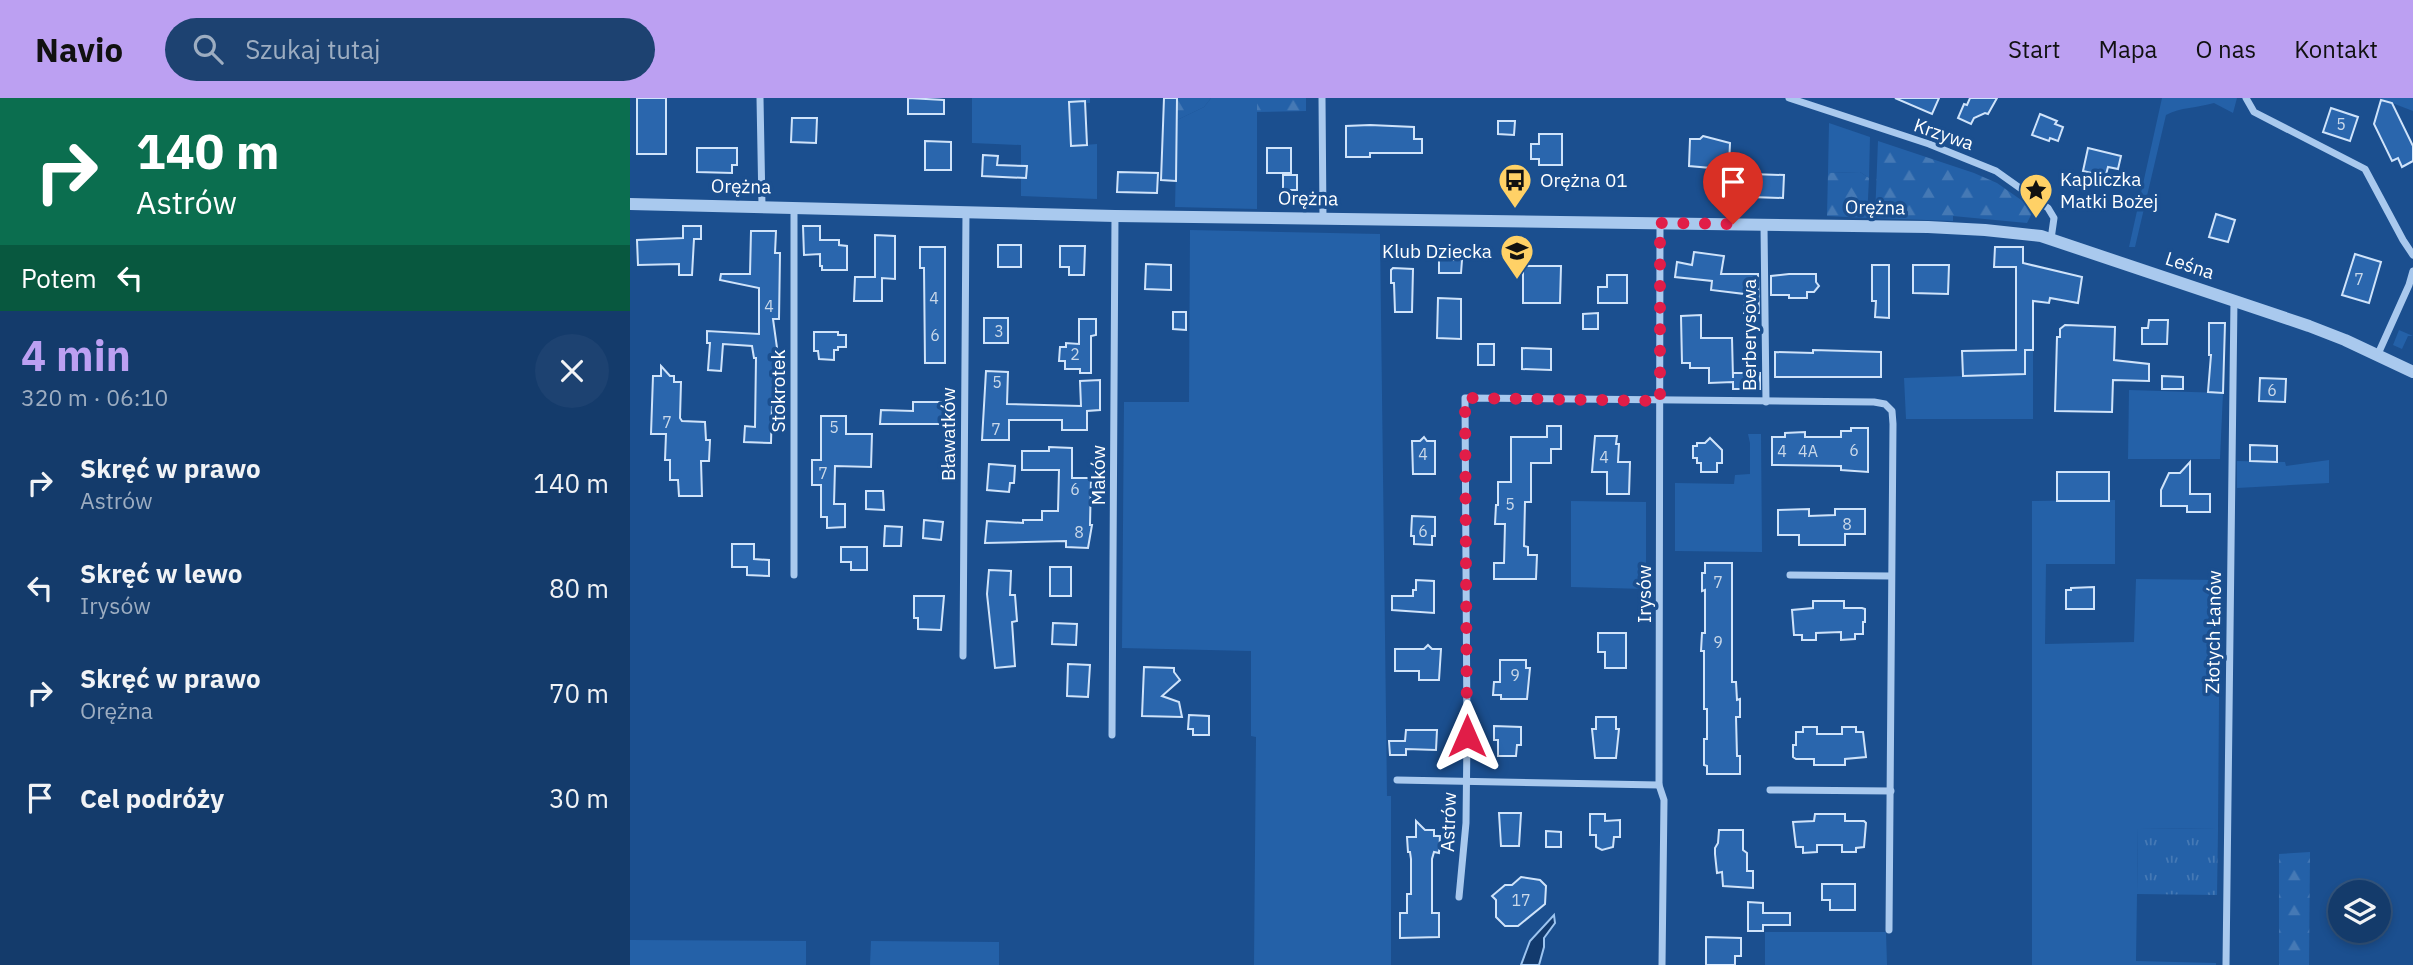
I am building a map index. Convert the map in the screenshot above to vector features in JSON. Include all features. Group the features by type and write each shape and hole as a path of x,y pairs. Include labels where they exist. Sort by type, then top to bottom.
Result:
{"street":[{"path":"760,98 762,206"},
{"path":"1322,98 1323,218"},
{"name":"Krzywa","path":"1789,98 1996,170 2048,208 2054,223 2051,239"},
{"path":"2246,98 2254,112 2365,169 2413,255"},
{"name":"Orężna","path":"630,204 1115,216 1985,230"},
{"name":"Stokrotek","path":"794,206 794,575"},
{"name":"Bławatków","path":"963,656 966,211"},
{"name":"Maków","path":"1112,735 1115,216"},
{"name":"Irysów","path":"1660,223 1659,785 1664,800 1662,965"},
{"name":"Berberysowa","path":"1764,225 1766,402 1874,402 1885,404 1892,411 1889,930"},
{"name":"Leśna","path":"1985,230 2032,234 2051,239 2309,326 2378,354 2413,372"},
{"path":"2378,354 2413,271"},
{"name":"Złotych Łanów","path":"2225,965 2234,300"},
{"name":"Astrów","path":"1459,897 1466,781 1465,398 1660,401"},
{"path":"1660,401 1766,402"},
{"path":"1790,575 1890,576"},
{"path":"1398,780 1659,785"},
{"path":"1770,790 1891,791"}],"green space":[{"path":"972,98 1090,98 1090,103 1070,102 1072,146 1097,144 1097,199 1021,196 1021,145 972,143"},
{"path":"1177,98 1211,98 1204,107 1177,120"},
{"path":"1211,98 1257,98 1257,209 1175,207 1177,120 1204,107"},
{"path":"1257,98 1306,98 1306,111 1257,112"},
{"path":"2162,98 2237,98 2233,113 2214,103 2177,110 2166,115 2135,247 2129,247"},
{"path":"2379,98 2413,98 2413,111"},
{"path":"1829,123 1870,137 1869,178 1860,172 1828,173"},
{"path":"1878,141 1997,183 2034,209 2027,223 1953,216 1953,221 1875,218"},
{"path":"1860,172 1869,178 1867,218 1827,216 1828,173"},
{"path":"1190,230 1380,234 1387,796 1391,796 1391,965 1254,965 1256,737 1251,736 1251,651 1122,648 1124,402 1189,402"},
{"path":"2399,330 2413,336 2408,336 2402,349 2393,345"},
{"path":"2025,350 2033,350 2033,419 1906,419 1904,378 2025,374"},
{"path":"2129,390 2223,393 2220,459 2128,459"},
{"path":"1748,434 1761,434 1762,552 1675,551 1675,483 1734,484 1735,475 1750,474"},
{"path":"2329,460 2329,483 2237,488 2237,461 2285,462 2286,466"},
{"path":"2115,500 2115,564 2046,564 2045,644 2134,642 2136,579 2220,580 2218,829 2138,828 2136,961 2216,965 2032,965 2032,501"},
{"path":"1571,501 1646,502 1646,589 1571,587"},
{"path":"2138,828 2218,829 2217,895 2137,894"},
{"path":"2310,852 2309,965 2279,965 2279,854"},
{"path":"1765,932 1886,932 1887,965 1765,965"},
{"path":"630,940 806,941 806,965 630,965"},
{"path":"871,941 999,942 999,965 870,965"}],"shaded area":[{"path":"1554,915 1555,923 1544,938 1539,965 1521,965 1530,941"}],"building":[{"path":"637,98 666,98 666,154 637,154"},
{"path":"908,98 944,100 944,114 908,114"},
{"path":"1164,98 1177,98 1176,181 1161,180"},
{"path":"1895,98 1939,98 1932,114"},
{"path":"1970,98 1997,98 1988,114 1974,118 1971,124 1958,118"},
{"path":"2381,100 2392,103 2413,146 2413,161 2402,167 2398,158 2392,161 2374,124"},
{"path":"1085,101 1087,145 1071,146 1069,102"},
{"path":"2331,108 2358,117 2350,141 2323,132"},
{"path":"2040,114 2057,121 2055,124 2063,127 2058,141 2032,135"},
{"path":"792,118 817,118 816,143 791,142"},
{"path":"1498,121 1515,121 1514,135 1498,134"},
{"path":"1346,126 1414,127 1414,139 1422,139 1422,153 1370,153 1370,157 1346,157"},
{"path":"1539,134 1562,134 1562,165 1539,165 1539,159 1531,159 1531,144 1539,144"},
{"path":"1703,136 1730,143 1729,165 1711,168 1689,166 1690,139 1700,139"},
{"path":"925,141 951,142 951,170 925,170"},
{"path":"697,148 737,148 737,165 732,165 732,173 697,172"},
{"path":"1267,148 1291,148 1291,173 1267,173"},
{"path":"2088,148 2121,156 2118,169 2108,167 2104,182 2091,179 2092,173 2083,171"},
{"path":"983,155 998,156 997,165 1027,166 1026,178 982,176"},
{"path":"1118,172 1158,173 1157,193 1117,192"},
{"path":"1751,174 1784,175 1783,198 1751,197"},
{"path":"1283,175 1297,175 1297,190 1283,190"},
{"path":"2216,214 2235,220 2228,242 2209,237"},
{"path":"683,226 701,226 701,239 694,239 692,275 679,275 679,264 638,265 637,240 683,238"},
{"path":"803,226 820,226 820,240 839,240 839,245 847,246 847,270 822,270 820,254 804,255"},
{"path":"751,231 776,231 775,253 780,253 779,319 773,319 778,355 771,443 744,442 745,426 755,427 756,358 752,346 723,344 721,371 708,370 710,343 707,343 707,331 759,334 759,288 720,280 721,274 750,274"},
{"path":"875,235 895,236 895,279 882,278 882,301 854,301 855,277 875,277"},
{"path":"998,245 1021,245 1021,267 998,267"},
{"path":"1060,246 1085,246 1084,275 1069,275 1069,267 1060,267"},
{"path":"920,247 945,247 945,363 925,363 924,268 920,268"},
{"path":"1995,247 2023,247 2023,263 2082,277 2078,303 2050,298 2049,303 2033,301 2033,350 2025,350 2025,374 1963,376 1962,351 2016,350 2016,267 1994,267"},
{"path":"1694,252 1724,256 1721,274 1758,274 1759,313 1744,313 1744,294 1711,290 1712,281 1675,277 1677,262 1692,265"},
{"path":"2355,254 2381,262 2369,303 2342,295"},
{"path":"1439,260 1462,260 1461,273 1439,273"},
{"path":"1146,264 1171,265 1171,290 1145,289"},
{"path":"1872,265 1889,265 1889,318 1875,317"},
{"path":"1913,265 1949,265 1948,294 1913,293"},
{"path":"1523,266 1561,266 1560,303 1523,303"},
{"path":"1393,268 1413,269 1412,312 1395,312 1394,283 1391,283"},
{"path":"1816,274 1819,286 1814,292 1807,292 1807,298 1771,295 1771,276"},
{"path":"1607,275 1627,275 1627,303 1598,303 1598,287 1607,287"},
{"path":"1438,298 1461,299 1461,339 1437,338"},
{"path":"1173,312 1186,312 1186,330 1173,329"},
{"path":"1598,313 1598,329 1583,329 1583,314"},
{"path":"1701,315 1701,338 1732,338 1733,378 1733,373 1760,373 1760,389 1733,389 1733,382 1709,383 1709,368 1690,368 1690,363 1682,363 1681,316"},
{"path":"984,318 1008,318 1008,343 984,343"},
{"path":"1079,319 1096,319 1096,335 1091,336 1091,373 1080,373 1080,369 1065,369 1065,361 1059,361 1060,347 1066,347 1066,343 1079,344"},
{"path":"2149,320 2168,320 2167,344 2142,344 2142,328 2148,328"},
{"path":"2209,323 2225,323 2223,393 2208,392 2211,355"},
{"path":"2065,325 2115,327 2114,360 2149,364 2149,381 2113,380 2112,412 2055,411 2057,337 2060,337 2060,329"},
{"path":"814,332 838,332 838,335 846,335 846,347 834,350 834,360 819,359 818,351 814,351"},
{"path":"1478,344 1494,344 1494,365 1478,365"},
{"path":"1522,348 1551,349 1551,370 1522,369"},
{"path":"1813,350 1881,352 1881,377 1775,377 1775,352 1813,353"},
{"path":"661,366 670,376 674,376 674,382 681,382 682,421 705,422 706,440 710,440 709,461 701,461 702,496 679,496 678,480 670,480 670,460 665,460 666,434 651,434 653,376 661,376"},
{"path":"986,371 1008,372 1007,404 1081,406 1080,381 1100,380 1100,410 1087,411 1087,430 1062,430 1062,420 1009,420 1009,440 982,440"},
{"path":"2162,376 2183,377 2183,389 2162,389"},
{"path":"2260,378 2286,379 2285,402 2259,401"},
{"path":"913,402 944,402 943,424 880,424 881,410 913,411"},
{"path":"821,416 846,416 846,434 872,434 871,467 835,466 834,504 845,504 845,527 827,528 827,517 821,517 821,485 812,485 812,460 821,460"},
{"path":"1547,426 1561,426 1561,449 1551,449 1551,463 1531,463 1531,502 1525,502 1524,546 1528,547 1528,555 1537,555 1536,579 1494,579 1494,563 1504,563 1505,524 1495,524 1496,505 1498,482 1511,482 1511,437 1547,437"},
{"path":"1851,428 1868,428 1868,472 1841,470 1841,466 1772,465 1772,437 1805,432 1805,437 1841,437 1841,431 1851,431"},
{"path":"1595,436 1617,436 1618,462 1630,462 1629,494 1607,494 1607,472 1592,472"},
{"path":"1424,437 1427,441 1435,441 1435,474 1413,474 1412,441 1420,441"},
{"path":"1710,438 1722,450 1722,463 1717,463 1717,472 1701,472 1701,463 1697,463 1697,458 1693,458 1693,446 1705,443"},
{"path":"2250,445 2277,446 2277,462 2250,461"},
{"path":"1049,447 1072,448 1072,478 1091,478 1092,525 1088,548 1066,547 1066,541 985,543 987,521 1023,523 1023,520 1042,520 1042,511 1058,511 1059,470 1022,470 1022,451 1049,451"},
{"path":"2190,462 2190,494 2210,494 2210,512 2187,512 2187,506 2161,506 2161,490 2169,473 2180,473"},
{"path":"989,464 1015,466 1014,483 1010,483 1009,492 987,490"},
{"path":"2057,472 2109,472 2109,501 2057,501"},
{"path":"866,491 883,491 884,510 866,509"},
{"path":"1809,509 1809,516 1835,515 1835,509 1865,509 1865,534 1845,534 1845,545 1799,545 1799,535 1778,535 1778,510"},
{"path":"1412,516 1435,517 1432,545 1414,544 1414,536 1411,536"},
{"path":"924,520 943,522 941,540 923,538"},
{"path":"885,526 902,527 901,546 884,546"},
{"path":"732,544 754,544 754,559 769,560 769,576 747,575 747,567 732,567"},
{"path":"841,547 867,547 867,570 851,570 851,562 841,562"},
{"path":"1705,563 1732,563 1732,682 1736,682 1737,700 1740,699 1740,717 1736,717 1740,774 1707,774 1707,766 1704,765 1707,709 1704,709 1704,651 1701,651 1702,633 1705,633 1705,590 1702,591 1702,573 1705,573"},
{"path":"1050,567 1071,567 1071,596 1050,596"},
{"path":"989,570 1011,571 1010,595 1015,595 1017,621 1012,622 1015,666 995,668 987,594"},
{"path":"1416,580 1434,581 1434,613 1392,610 1392,596 1413,596"},
{"path":"2094,587 2094,609 2066,609 2066,590"},
{"path":"914,596 944,596 941,630 918,629 918,618 914,618"},
{"path":"1813,601 1844,601 1844,608 1865,609 1863,634 1855,634 1855,639 1841,640 1841,632 1816,633 1816,640 1802,640 1802,635 1794,635 1792,610 1813,608"},
{"path":"1053,623 1077,624 1076,645 1052,644"},
{"path":"1598,633 1626,633 1626,668 1605,668 1605,652 1598,652"},
{"path":"1428,645 1432,649 1441,649 1439,680 1419,680 1419,671 1395,671 1395,649 1424,649"},
{"path":"1500,660 1526,660 1526,668 1530,668 1527,699 1501,699 1501,695 1493,695 1494,682 1500,682"},
{"path":"1068,664 1090,665 1088,697 1067,696"},
{"path":"1144,667 1174,668 1180,680 1162,696 1179,702 1182,717 1142,716"},
{"path":"1189,715 1209,716 1209,735 1193,735 1193,729 1188,729"},
{"path":"1596,717 1616,717 1616,729 1619,729 1616,758 1595,758 1592,729 1596,729"},
{"path":"1494,726 1521,727 1521,745 1517,745 1516,756 1498,756 1498,740 1494,740"},
{"path":"1803,727 1817,727 1817,734 1842,734 1842,727 1856,727 1856,732 1863,732 1866,757 1845,759 1845,765 1814,765 1814,759 1796,759 1793,757 1793,745 1796,745 1796,732 1803,732"},
{"path":"1406,730 1437,730 1436,750 1406,749 1406,755 1390,755 1389,741 1405,741"},
{"path":"1499,813 1521,813 1519,846 1501,846"},
{"path":"1590,814 1605,814 1605,821 1620,820 1620,837 1614,837 1613,847 1602,850 1596,847 1596,835 1590,835"},
{"path":"1815,814 1845,814 1845,821 1864,821 1864,847 1856,848 1856,852 1842,852 1842,845 1817,845 1817,852 1803,853 1803,847 1796,847 1793,822 1814,821"},
{"path":"1416,821 1425,830 1434,830 1434,836 1440,836 1439,853 1434,852 1432,859 1432,913 1439,913 1439,937 1400,938 1400,913 1407,913 1407,894 1411,894 1411,859 1407,837 1416,837"},
{"path":"1719,830 1743,830 1743,850 1747,853 1747,871 1753,871 1753,888 1723,886 1722,872 1717,873 1715,854"},
{"path":"1546,831 1561,832 1561,847 1546,847"},
{"path":"1521,877 1540,880 1546,886 1545,904 1518,926 1505,926 1496,917 1496,900 1492,896"},
{"path":"1822,884 1855,884 1855,910 1830,910 1830,900 1822,900"},
{"path":"1748,902 1763,903 1763,913 1790,913 1790,925 1763,925 1763,931 1748,931"},
{"path":"1706,937 1741,938 1741,956 1735,956 1735,965 1706,965"}],"place":[{"name":"Orężna 01","path":"1515,210"},
{"name":"Kapliczka Matki Bożej","path":"2036,220"},
{"name":"Klub Dziecka","path":"1517,281"}],"route":[{"path":"1467,736 1465,398 1660,401 1660,223 1733,224"}]}
